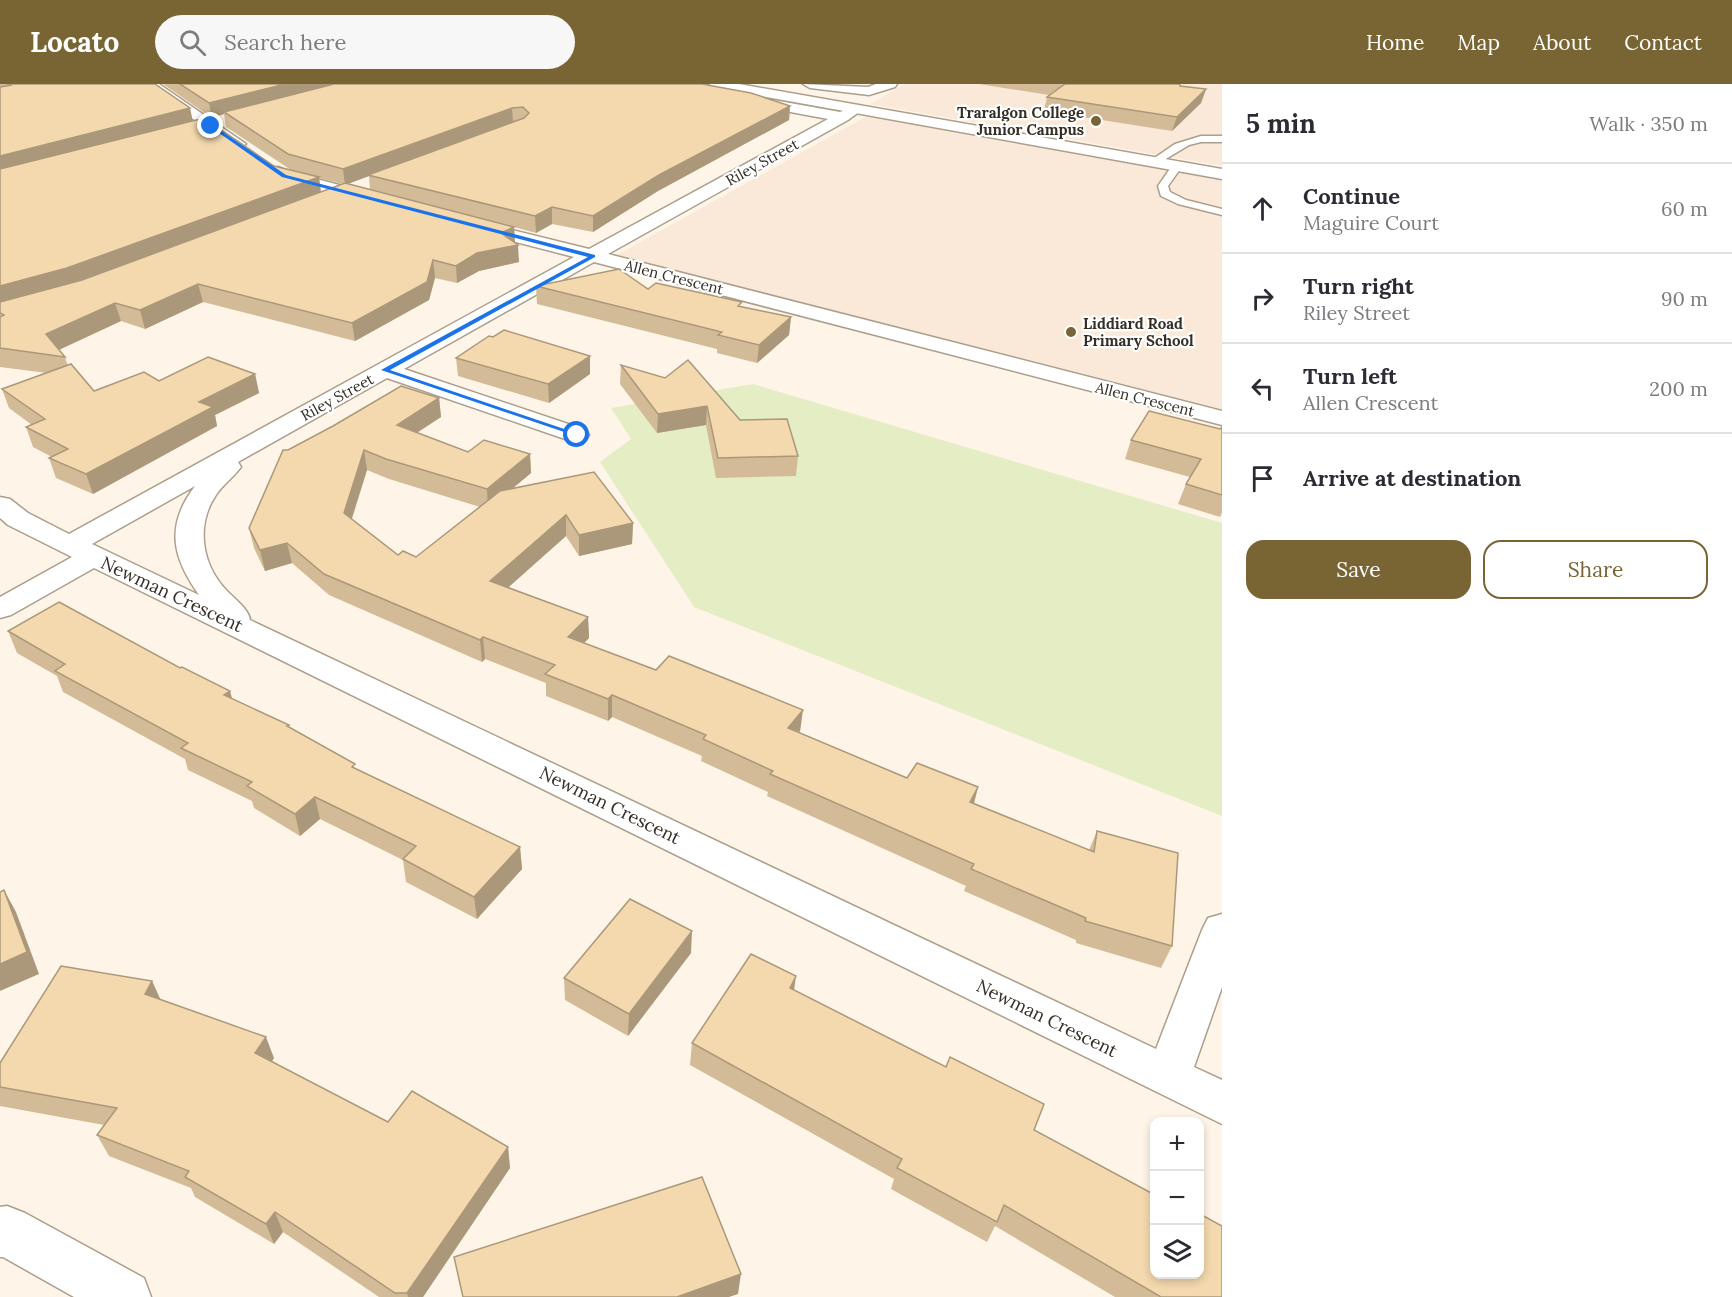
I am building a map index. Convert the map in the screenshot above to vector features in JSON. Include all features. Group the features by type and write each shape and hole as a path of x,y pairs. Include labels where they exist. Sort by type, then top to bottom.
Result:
{"street":[{"path":"150,84 284,176 390,204"},
{"path":"661,84 1222,173"},
{"path":"716,84 849,113"},
{"path":"810,84 869,91 890,84"},
{"name":"Riley Street","path":"0,609 82,551 312,411 849,113"},
{"path":"188,132 233,120"},
{"path":"312,205 378,180"},
{"name":"Allen Crescent","path":"458,222 1222,418"},
{"path":"385,370 577,435"},
{"path":"247,629 209,588 191,554 189,527 198,499 226,469 312,411"},
{"name":"Newman Crescent","path":"0,505 18,519 82,551 1222,1103"},
{"path":"1168,1076 1222,930"},
{"path":"0,1232 7,1231 125,1297"}],"lane":[{"path":"1155,161 1180,145 1197,139 1222,139"},
{"path":"1180,145 1222,149"},
{"path":"1178,165 1163,186 1165,194 1182,202 1222,212"}],"shaded area":[{"name":"Traralgon College Junior Campus","path":"905,84 1222,84 1222,166 870,104"},
{"name":"Liddiard Road Primary School","path":"867,116 1222,180 1222,410 617,255"}],"green space":[{"path":"753,384 1222,523 1222,816 694,607 600,462 631,439 611,408"}],"building":[{"path":"7,84 155,84 190,108 0,156 0,87 12,85"},
{"path":"180,84 285,84 209,103"},
{"path":"334,84 702,84 751,93 790,106 659,175 593,216 552,207 535,216 368,175 524,118 529,113 523,107 512,108 343,169 288,154 224,112"},
{"path":"1065,84 1180,84 1180,86 1206,89 1177,117 1047,97"},
{"path":"204,118 274,166 319,177 67,268 0,286 0,169"},
{"path":"345,183 514,227 501,233 518,245 477,253 456,266 433,260 427,282 352,323 198,284 140,310 115,303 46,334 65,357 0,348 0,317 4,315 0,313 0,302 82,280"},
{"path":"619,269 648,289 656,283 742,302 738,306 791,317 759,345 718,335 722,332 536,286"},
{"path":"504,330 590,356 548,384 456,358 489,336 493,337"},
{"path":"208,357 255,374 199,402 213,407 86,474 49,458 68,449 26,427 45,419 2,389 71,364 94,391 144,372 159,381"},
{"path":"688,360 740,420 787,419 798,456 718,458 707,406 658,414 621,365 665,378"},
{"path":"401,386 439,398 397,425 468,452 484,440 530,454 487,489 386,459 364,450 344,513 398,555 403,551 416,557 500,491 594,472 633,523 579,535 566,515 490,581 588,617 568,637 656,670 669,656 803,710 788,728 907,778 917,763 978,787 970,802 1094,852 1097,831 1178,853 1172,946 1085,921 1086,918 971,869 974,864 770,774 773,771 703,739 706,735 612,695 608,699 545,674 555,665 483,637 480,640 324,574 287,543 260,550 249,528 283,450 288,450 333,426"},
{"path":"1149,411 1220,429 1222,427 1222,495 1186,484 1201,459 1131,440"},
{"path":"59,602 180,668 230,691 224,695 289,725 287,726 355,764 352,767 520,847 474,897 403,859 416,846 315,797 295,814 247,786 252,782 181,748 188,743 55,671 65,664 8,631"},
{"path":"4,890 27,952 0,964 0,892"},
{"path":"630,899 692,931 629,1014 564,978"},
{"path":"751,954 796,976 790,988 946,1067 950,1057 1044,1104 1034,1130 1150,1192 1150,1279 1204,1279 1204,1216 1222,1226 1222,1297 1161,1297 1004,1205 997,1222 897,1168 902,1159 692,1043"},
{"path":"61,966 152,981 145,994 266,1037 255,1053 388,1122 412,1091 508,1147 407,1293 395,1293 275,1212 266,1224 185,1177 189,1171 97,1135 117,1108 0,1087 0,1063"},
{"path":"702,1177 741,1274 677,1297 463,1297 454,1257"}],"place":[{"name":"Traralgon College Junior Campus","path":"1096,121"},
{"name":"Liddiard Road Primary School","path":"1071,332"}],"route":[{"path":"211,126 284,176 593,256 385,370 577,435"}]}
